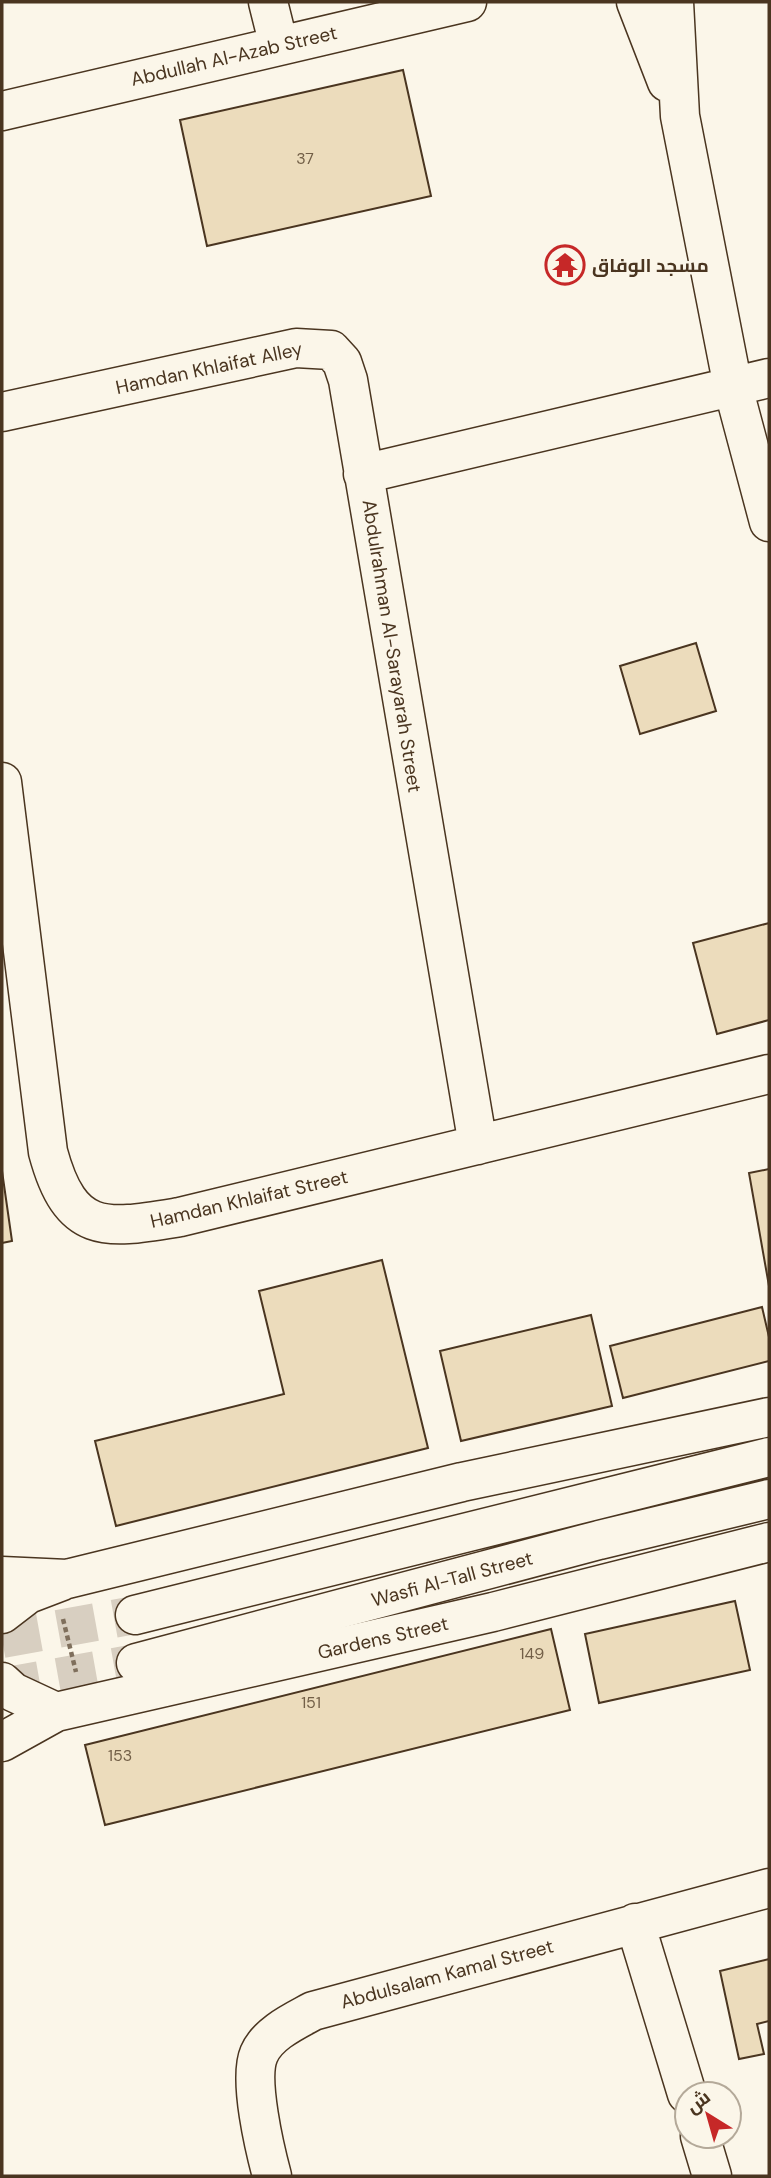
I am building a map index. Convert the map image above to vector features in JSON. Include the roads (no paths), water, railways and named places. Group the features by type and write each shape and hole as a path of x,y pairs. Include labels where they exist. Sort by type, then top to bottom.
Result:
{"street":[{"path":"268,2 279,46"},
{"name":"Abdullah Al-Azab Street","path":"2,111 467,2"},
{"path":"636,2 680,116"},
{"path":"674,2 680,116 733,387 769,522"},
{"name":"Hamdan Khlaifat Alley","path":"2,412 296,348 316,347 331,351 342,362 348,380 363,474"},
{"name":"Abdulrahman Al-Sarayarah Street","path":"478,1145 363,474 769,378"},
{"name":"Hamdan Khlaifat Street","path":"2,782 7,869 48,1152 57,1186 76,1211 97,1223 123,1226 169,1219 769,1074"},
{"path":"2,1614 28,1594 61,1581 462,1482 769,1417"},
{"path":"135,1615 769,1457"},
{"name":"Wasfi Al-Tall Street","path":"136,1663 599,1539 769,1499"},
{"name":"Gardens Street","path":"2,1742 70,1709 493,1612 769,1542"},
{"path":"2,1576 61,1581"},
{"path":"2,1682 13,1692 70,1709"},
{"name":"Abdulsalam Kamal Street","path":"272,2176 264,2146 256,2085 259,2054 278,2032 313,2011 769,1888"},
{"path":"635,1923 683,2080"},
{"path":"704,2150 712,2176"}],"tunnel":[{"path":"2,1639 135,1615"},
{"path":"2,1687 136,1663"}],"place":[{"name":"مسجد الوفاق","path":"565,265"}]}
